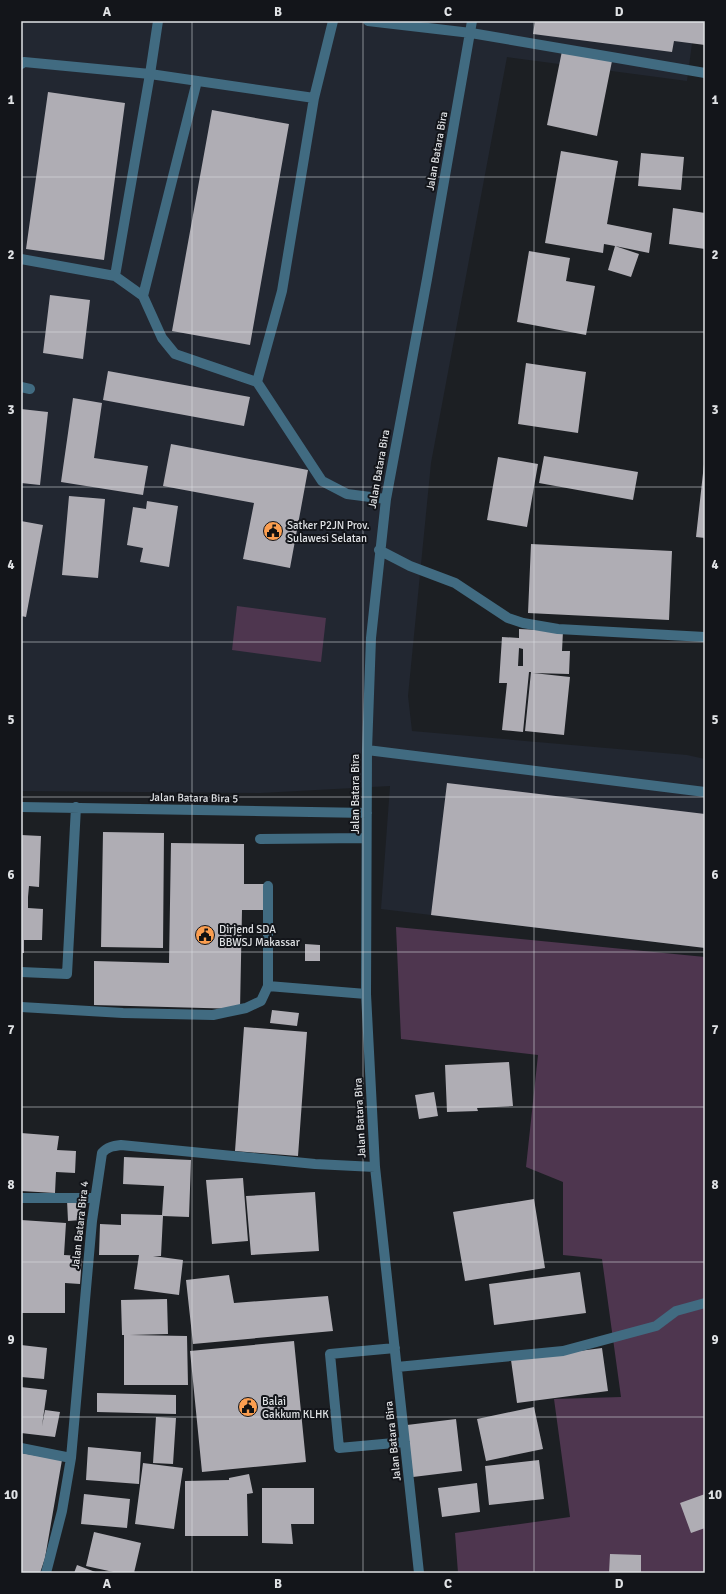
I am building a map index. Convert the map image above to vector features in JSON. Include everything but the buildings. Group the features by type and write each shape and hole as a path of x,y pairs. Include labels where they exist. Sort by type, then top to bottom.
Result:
{"street":[{"path":"116,276 158,21"},
{"path":"257,382 282,291 314,98 333,21"},
{"path":"368,21 471,33 705,73"},
{"name":"Jalan Batara Bira","path":"419,1573 375,1167 366,994 367,750 371,638 379,550 386,499 472,21"},
{"path":"21,64 24,62 150,74 314,98"},
{"path":"143,296 197,81"},
{"path":"21,259 116,276 143,296 162,338 175,354 257,382 322,480 347,494 386,499"},
{"path":"379,550 410,566 454,583 508,618 523,623 558,629 705,637"},
{"path":"367,750 705,792"},
{"name":"Jalan Batara Bira 5","path":"21,807 367,813"},
{"path":"21,972 67,974 76,807"},
{"path":"260,839 366,838"},
{"path":"21,1007 123,1013 213,1014 246,1008 261,1001 268,986 268,886"},
{"path":"268,986 366,994"},
{"name":"Jalan Batara Bira 4","path":"46,1573 62,1511 71,1458 95,1198 102,1153 106,1149 113,1146 121,1145 316,1164 375,1167"},
{"path":"21,1198 95,1198"},
{"path":"397,1367 563,1351 656,1326 676,1312 705,1304"},
{"path":"395,1348 330,1354 340,1448 405,1442"},
{"path":"21,1448 71,1458"}],"shaded area":[{"path":"21,21 695,21 687,81 507,57 431,463 408,696 412,731 687,755 705,759 705,948 381,909 390,786 261,793 21,791"},
{"path":"237,606 326,618 321,662 232,650"},
{"path":"396,927 705,957 705,1573 458,1573 455,1533 570,1517 554,1399 621,1397 602,1259 563,1255 563,1182 526,1167 538,1055 401,1039"}],"place":[{"name":"Satker P2JN Prov. Sulawesi Selatan","path":"273,531"},
{"name":"Dirjend SDA BBWSJ Makassar","path":"205,935"},
{"name":"Balai Gakkum KLHK","path":"248,1407"}]}
